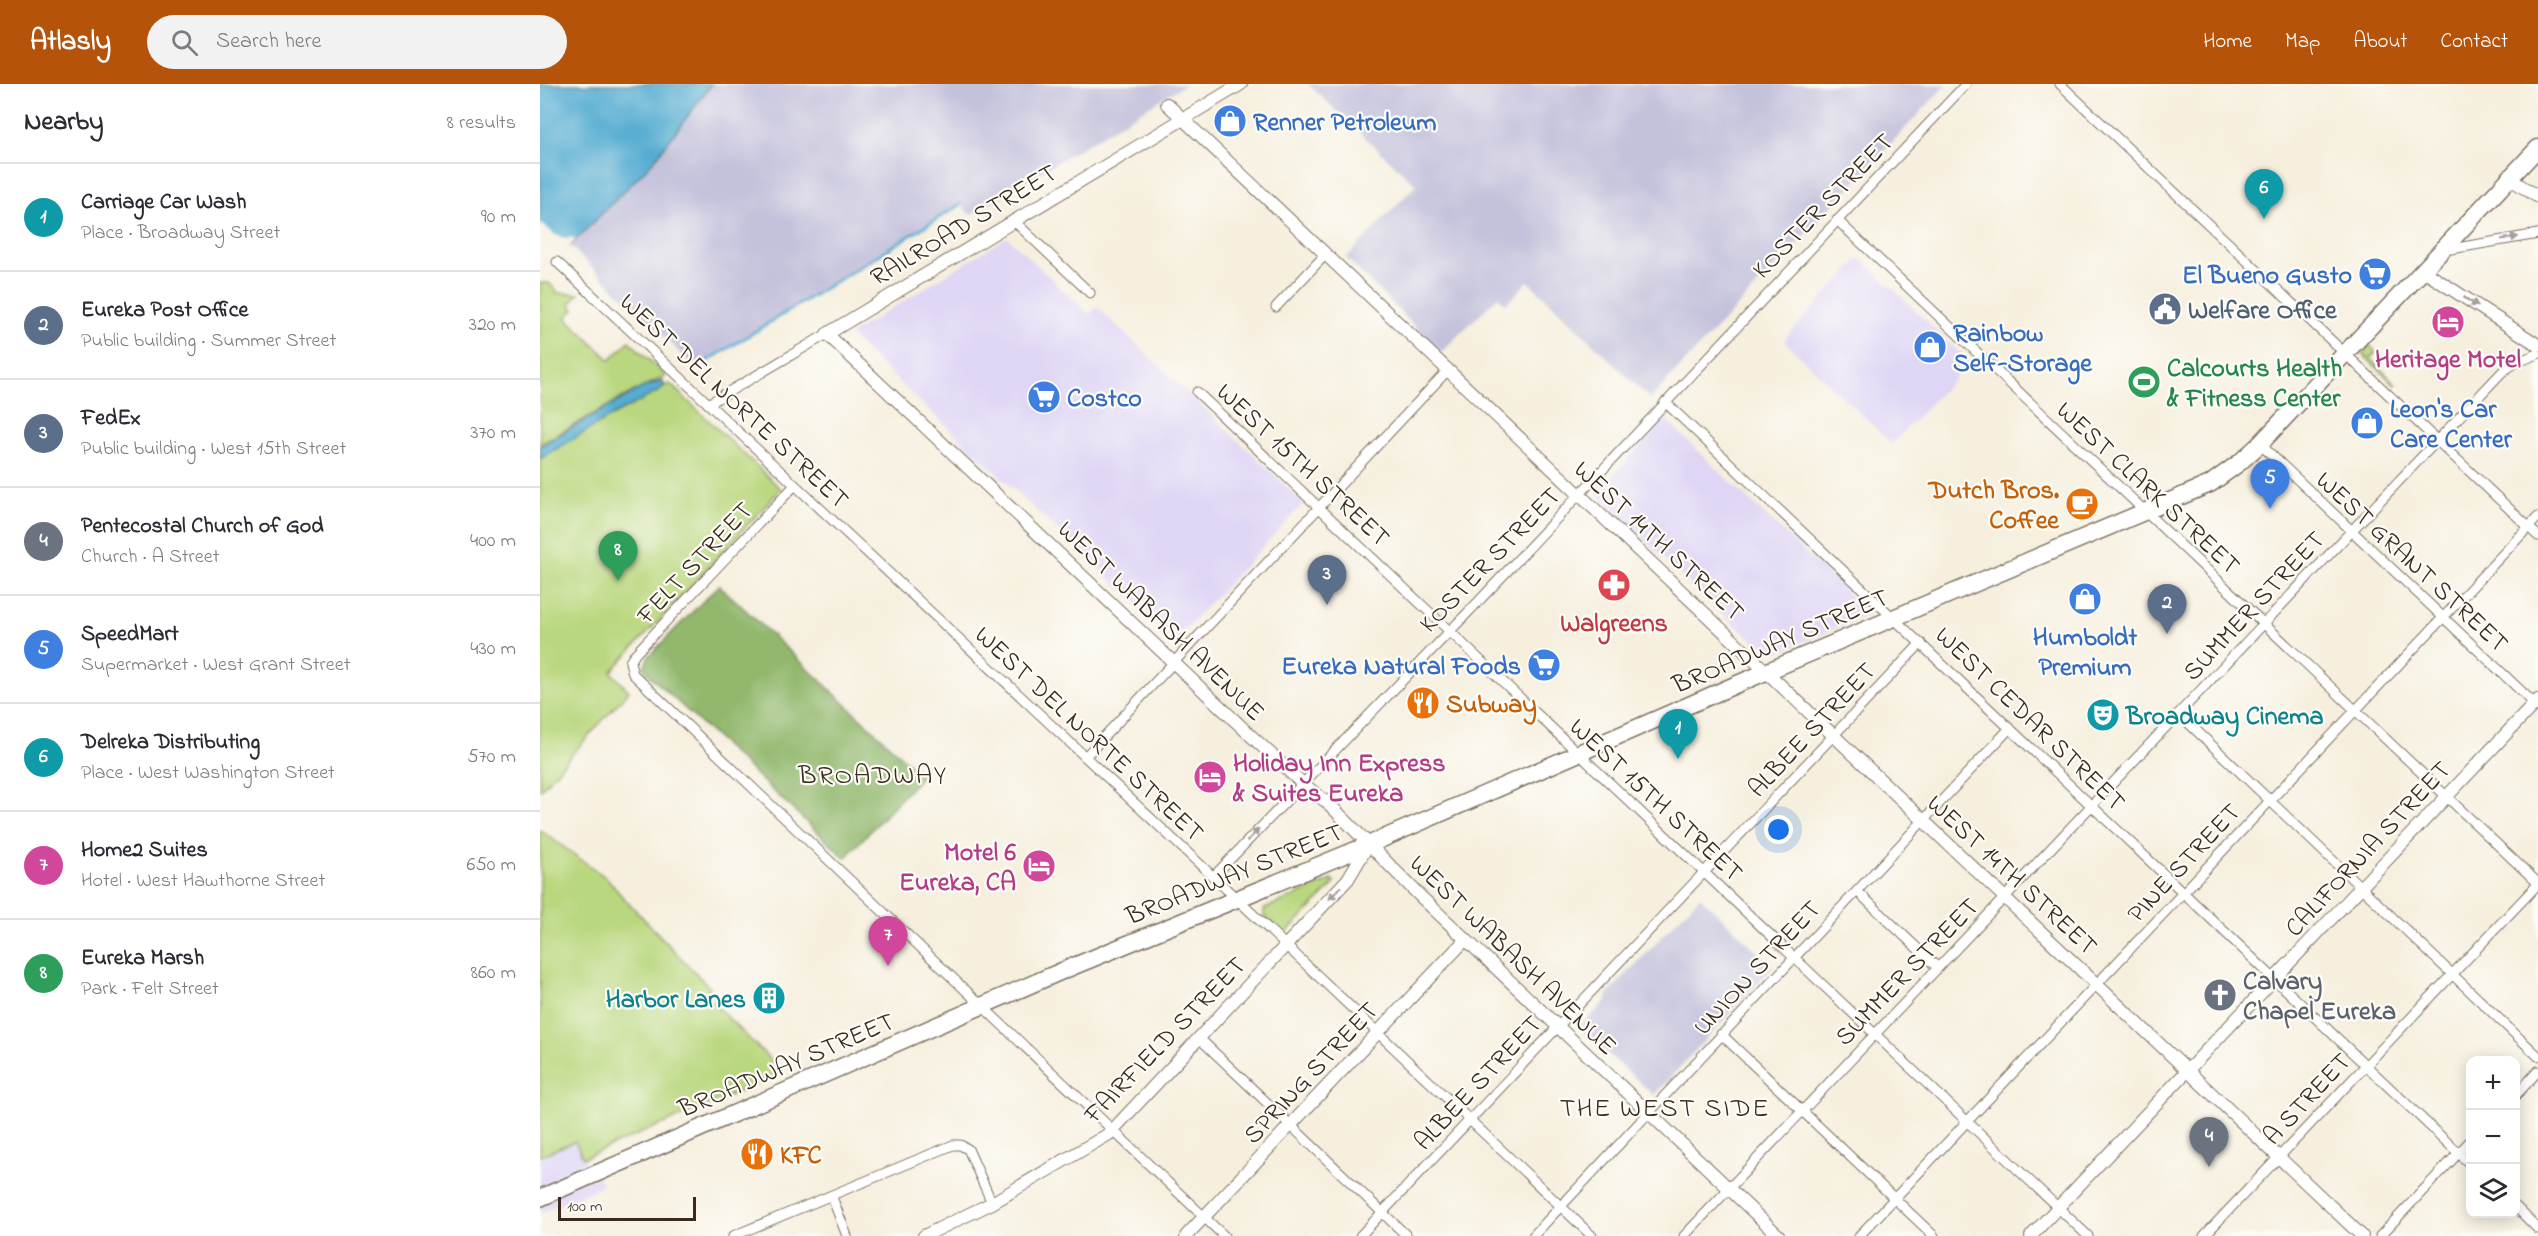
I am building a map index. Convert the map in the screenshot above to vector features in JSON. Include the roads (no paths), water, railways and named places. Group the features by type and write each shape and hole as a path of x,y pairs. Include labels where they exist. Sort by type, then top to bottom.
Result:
{"highway":[{"name":"BROADWAY STREET","path":"540,1198 1062,971 1368,845 2210,484 2260,444 2538,148"}],"street":[{"name":"RAILROAD STREET","path":"708,404 1241,84"},
{"name":"KOSTER STREET","path":"1213,877 1579,495 1966,84"},
{"path":"2060,84 2538,536"},
{"name":"WEST 14TH STREET","path":"1167,104 2362,1236"},
{"path":"2509,178 2538,197"},
{"path":"1013,220 1090,293"},
{"name":"WEST CLARK STREET","path":"1837,220 2538,884"},
{"path":"2440,251 2538,234"},
{"path":"1276,307 1325,255"},
{"name":"WEST DEL NORTE STREET","path":"557,262 1238,900 1592,1236"},
{"path":"2422,270 2538,345"},
{"name":"WEST WABASH AVENUE","path":"826,334 1303,784 1328,803 1368,845 1779,1236"},
{"name":"SUMMER STREET","path":"1684,1236 2502,372 2515,363 2538,354"},
{"path":"1085,757 1447,371"},
{"name":"WEST 15TH STREET","path":"1197,392 2088,1236"},
{"name":"WEST CEDAR STREET","path":"1665,402 2466,1160"},
{"name":"WEST GRANT STREET","path":"2260,444 2537,704"},
{"name":"FELT STREET","path":"795,485 636,654 630,662 631,670 646,688 983,1007"},
{"name":"PINE STREET","path":"1859,1236 2538,517"},
{"name":"ALBEE STREET","path":"1360,1236 1921,643"},
{"name":"CALIFORNIA STREET","path":"2031,1236 2447,796 2537,704"},
{"path":"2179,714 2538,1056"},
{"name":"UNION STREET","path":"1533,1236 2010,728"},
{"name":"FAIRFIELD STREET","path":"924,1236 946,1232 1112,1132 1348,879 1368,845"},
{"name":"A STREET","path":"2204,1236 2538,884"},
{"path":"1857,891 1938,968"},
{"name":"SPRING STREET","path":"1186,1236 1466,939"},
{"path":"983,1007 1224,1236"},
{"path":"1721,1034 1934,1236"},
{"path":"1199,1038 1407,1236"},
{"path":"2520,1091 2538,1071"},
{"path":"733,1236 960,1144 968,1149 992,1203"},
{"path":"2380,1236 2466,1145"},
{"path":"832,1197 847,1236"},
{"path":"2520,1211 2538,1229"}],"water":[{"path":"540,84 712,84 653,162 570,246 540,227"},
{"path":"663,381 664,387 660,391 617,413 540,459 540,446 643,387"}],"waterway":[{"path":"696,368 961,204"}],"place":[{"name":"Renner Petroleum","path":"1230,121"},
{"name":"Delreka Distributing","path":"2264,219"},
{"name":"El Bueno Gusto","path":"2375,274"},
{"name":"Welfare Office","path":"2165,309"},
{"name":"Heritage Motel","path":"2448,322"},
{"name":"Rainbow Self-Storage","path":"1930,347"},
{"name":"Calcourts Health & Fitness Center","path":"2144,382"},
{"name":"Costco","path":"1044,397"},
{"name":"Leon's Car Care Center","path":"2367,423"},
{"name":"Dutch Bros. Coffee","path":"2082,504"},
{"name":"SpeedMart","path":"2270,509"},
{"name":"Eureka Marsh","path":"618,581"},
{"name":"Walgreens","path":"1614,585"},
{"name":"Humboldt Premium","path":"2085,599"},
{"name":"FedEx","path":"1327,605"},
{"name":"Eureka Post Office","path":"2167,634"},
{"name":"Eureka Natural Foods","path":"1544,665"},
{"name":"Subway","path":"1423,703"},
{"name":"Broadway Cinema","path":"2103,715"},
{"name":"Carriage Car Wash","path":"1678,759"},
{"name":"Holiday Inn Express & Suites Eureka","path":"1210,777"},
{"name":"Motel 6 Eureka, CA","path":"1039,866"},
{"name":"Home2 Suites","path":"888,966"},
{"name":"Calvary Chapel Eureka","path":"2220,995"},
{"name":"Harbor Lanes","path":"769,998"},
{"name":"KFC","path":"757,1154"},
{"name":"Pentecostal Church of God","path":"2209,1167"}],"district":[{"name":"BROADWAY","path":"873,774"},
{"name":"THE WEST SIDE","path":"1665,1107"}]}
